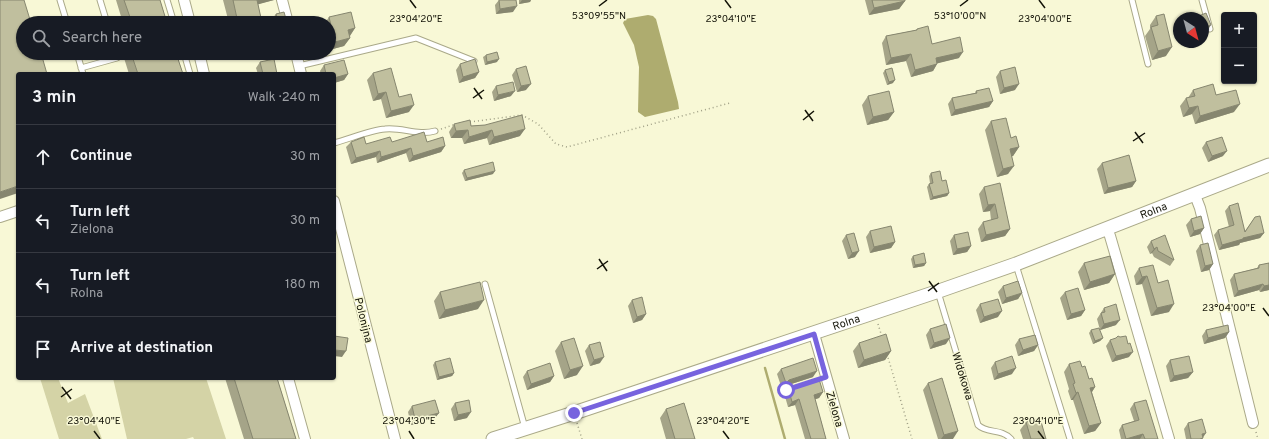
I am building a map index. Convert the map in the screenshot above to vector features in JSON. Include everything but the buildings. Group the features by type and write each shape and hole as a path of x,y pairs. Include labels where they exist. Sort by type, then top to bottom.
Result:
{"street":[{"path":"184,0 188,16"},
{"path":"282,0 286,16"},
{"path":"201,60 204,72"},
{"path":"298,60 300,70"},
{"name":"Rolna","path":"493,439 938,292 1016,264 1269,165"},
{"path":"1195,195 1200,208 1253,423"},
{"name":"Polonijna","path":"336,209 395,439"},
{"path":"0,217 16,212"},
{"path":"1107,229 1169,439"},
{"name":"Zielona","path":"814,334 823,378 844,439"},
{"path":"289,380 305,439"}],"lane":[{"path":"60,0 65,16"},
{"path":"100,0 105,16"},
{"path":"167,0 172,16"},
{"path":"1132,0 1148,64"},
{"path":"1202,0 1210,29"},
{"path":"300,70 416,38 474,61"},
{"path":"79,60 83,72"},
{"path":"82,68 110,60"},
{"path":"186,60 189,72"},
{"path":"336,143 385,129 400,129 428,134 435,131"},
{"path":"1016,264 1070,439"},
{"path":"485,284 525,429"},
{"name":"Widokowa","path":"938,292 978,426 982,429 1005,434 1011,439"}],"path":[{"path":"464,123 522,115 538,124 556,144 567,147 730,102"},
{"path":"435,131 456,124"},
{"path":"875,313 884,342"},
{"path":"886,349 912,439"},
{"path":"574,413 582,439"}],"green space":[{"path":"41,380 59,380 68,403 85,394 102,439 59,439"},
{"path":"113,380 207,380 226,439 194,439 193,437 186,439 127,439"}],"shaded area":[{"path":"648,15 653,16 656,19 679,109 645,117 638,112 639,67 634,45 623,23 625,19"}],"waterway":[{"path":"765,368 785,439"}],"route":[{"path":"574,413 814,334 826,377 786,390"}]}
